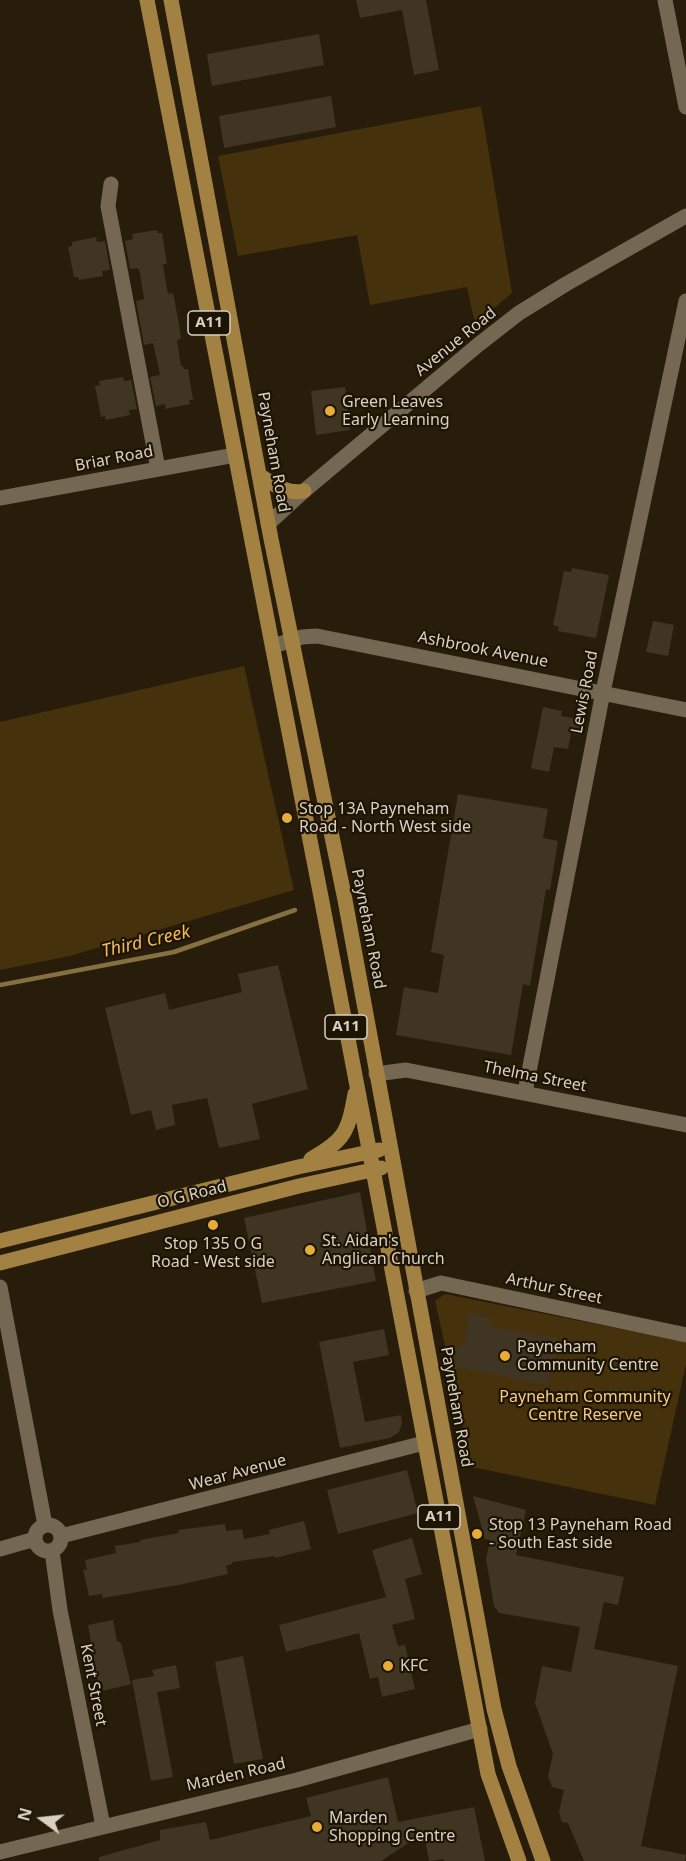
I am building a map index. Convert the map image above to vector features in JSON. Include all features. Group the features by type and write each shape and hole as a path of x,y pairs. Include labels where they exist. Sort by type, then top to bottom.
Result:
{"main road":[{"name":"A11","path":"147,0 357,1081 488,1774 519,1861"},
{"name":"Payneham Road","path":"171,0 268,524 345,900 494,1709 509,1766 543,1861"},
{"path":"225,401 223,370 230,360 238,358"},
{"path":"260,475 282,489 292,492 304,490"},
{"path":"244,502 247,509 268,524 258,546 258,572"},
{"path":"298,1167 332,1147 343,1135 352,1113 357,1081"},
{"name":"O G Road","path":"0,1240 298,1167 390,1148"},
{"name":"O G Road","path":"0,1263 299,1186 393,1166"}],"street":[{"path":"666,0 686,107"},
{"path":"111,184 108,206 158,469"},
{"name":"Avenue Road","path":"268,524 304,490 519,313 686,216"},
{"name":"Lewis Road","path":"525,1092 603,692 686,301"},
{"name":"Briar Road","path":"0,498 235,455"},
{"name":"Ashbrook Avenue","path":"273,646 316,636 686,710"},
{"name":"Thelma Street","path":"376,1074 406,1070 686,1125"},
{"name":"Arthur Street","path":"416,1291 441,1283 686,1335"},
{"path":"0,1287 45,1525"},
{"name":"Wear Avenue","path":"61,1536 424,1443"},
{"path":"45,1525 57,1527 61,1536 58,1546 52,1551 39,1548 35,1539 37,1530 45,1525"},
{"path":"0,1549 35,1539"},
{"name":"Kent Street","path":"52,1551 62,1617 103,1826"},
{"name":"Marden Road","path":"0,1852 297,1779 480,1729"}],"green space":[{"path":"481,106 512,293 475,324 467,287 370,305 357,235 238,256 218,156"},
{"path":"244,666 294,890 70,956 0,970 0,722"},
{"name":"Payneham Community Centre Reserve","path":"445,1294 686,1342 686,1364 655,1505 472,1467 435,1301"}],"building":[{"path":"356,0 426,0 439,70 414,75 402,10 360,18"},
{"path":"319,34 324,65 212,86 207,54"},
{"path":"331,96 336,127 224,148 219,116"},
{"path":"157,230 158,233 162,233 167,264 163,264 167,290 169,294 173,293 179,324 181,339 177,340 181,366 188,369 193,400 189,400 190,404 165,409 165,404 156,406 150,377 160,375 153,343 144,345 136,301 144,299 140,273 138,268 130,269 125,241 133,239 132,234"},
{"path":"96,237 97,242 105,241 110,270 102,271 103,276 79,280 78,277 74,277 68,247 72,246 72,242"},
{"path":"123,377 124,381 131,380 137,409 129,410 130,415 106,420 105,416 101,417 95,386 100,385 99,381"},
{"name":"Green Leaves Early Learning","path":"345,387 350,430 316,435 311,391"},
{"path":"572,568 609,575 596,638 558,631 559,627 553,625 564,571 571,572"},
{"path":"653,621 674,625 668,656 646,652"},
{"path":"543,707 562,711 561,716 582,720 579,735 571,733 568,749 554,747 549,772 531,768"},
{"path":"458,794 548,809 543,838 558,841 550,890 546,889 530,986 523,984 511,1055 396,1035 404,987 438,993 444,955 431,952"},
{"path":"278,965 308,1089 252,1104 260,1139 219,1148 207,1098 172,1105 175,1125 156,1130 151,1110 131,1115 105,1008 165,993 169,1010 242,992 238,974"},
{"name":"St. Aidan's Anglican Church","path":"360,1192 376,1281 262,1303 244,1218"},
{"name":"Payneham Community Centre","path":"470,1313 491,1318 488,1326 558,1338 548,1385 454,1366 458,1345 464,1346"},
{"path":"384,1329 389,1355 353,1362 365,1422 401,1415 402,1423 399,1432 390,1438 340,1448 319,1342"},
{"path":"407,1470 418,1513 338,1534 327,1490"},
{"path":"473,1496 526,1510 516,1555 624,1577 618,1605 604,1602 594,1649 678,1666 641,1846 686,1855 685,1861 584,1861 568,1823 562,1822 559,1812 564,1790 552,1787 548,1776 553,1754 535,1703 542,1666 571,1672 580,1627 499,1613 494,1606 486,1559 490,1540 485,1539"},
{"path":"304,1521 311,1549 275,1558 275,1556 232,1562 226,1566 228,1574 178,1585 103,1598 102,1594 89,1596 83,1569 87,1570 85,1560 116,1553 115,1546 179,1533 178,1530 225,1524 226,1531 242,1529 244,1539 270,1534 269,1530"},
{"path":"412,1538 422,1574 405,1579 415,1619 392,1625 398,1646 405,1645 415,1689 382,1697 378,1677 370,1679 359,1633 286,1652 279,1625 386,1597 372,1550"},
{"path":"113,1620 117,1641 121,1643 131,1684 103,1691 102,1682 98,1682 88,1625"},
{"path":"243,1656 263,1759 234,1764 215,1662"},
{"path":"176,1665 180,1688 157,1692 173,1777 151,1781 132,1680 154,1676 152,1670"},
{"path":"388,1777 398,1822 474,1807 485,1861 444,1861 444,1859 429,1861 425,1839 410,1842 381,1861 99,1861 99,1857 160,1840 160,1830 206,1822 210,1840 311,1816 306,1798"}],"waterway":[{"name":"Third Creek","path":"0,985 174,952 295,910"}],"place":[{"name":"Green Leaves Early Learning","path":"330,411"},
{"name":"Stop 13A Payneham Road - North West side","path":"287,818"},
{"name":"Stop 135 O G Road - West side","path":"213,1225"},
{"name":"St. Aidan's Anglican Church","path":"310,1250"},
{"name":"Payneham Community Centre","path":"505,1356"},
{"name":"Stop 13 Payneham Road - South East side","path":"477,1534"},
{"name":"KFC","path":"388,1666"},
{"name":"Marden Shopping Centre","path":"317,1827"}]}
